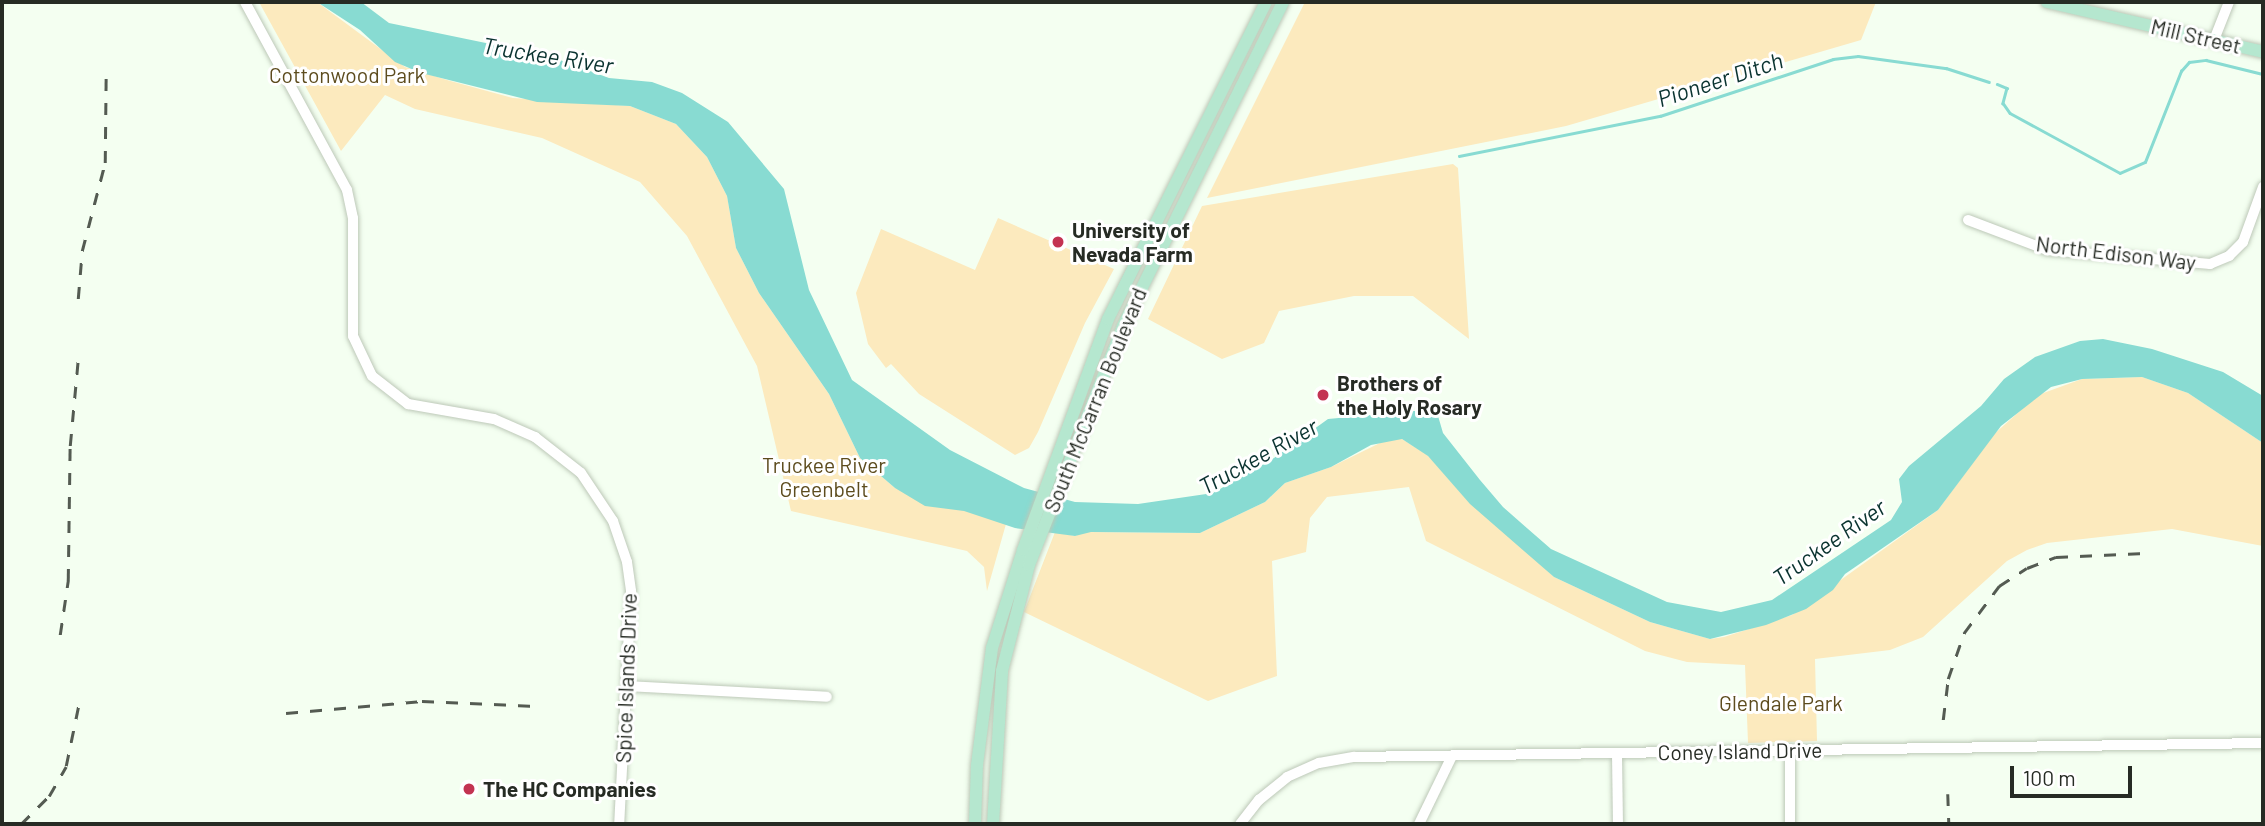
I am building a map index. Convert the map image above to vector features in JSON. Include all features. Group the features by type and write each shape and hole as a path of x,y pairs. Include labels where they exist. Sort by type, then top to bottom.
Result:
{"main road":[{"name":"South McCarran Boulevard","path":"975,824 986,681 1002,610 1028,552 1058,471 1090,363 1133,269 1266,2"},
{"name":"South McCarran Boulevard","path":"1058,471 1147,275 1283,2"},
{"name":"Mill Street","path":"2047,2 2263,52"},
{"path":"1133,269 1147,275"},
{"name":"South McCarran Boulevard","path":"993,824 1002,671 1028,552"}],"street":[{"name":"Spice Islands Drive","path":"245,2 347,190 352,218 351,321 363,364 382,388 408,404 509,424 547,444 585,478 613,521 627,562 631,606 619,824"},
{"path":"2214,40 2229,2"},
{"name":"North Edison Way","path":"1968,220 2047,250 2210,264 2229,256 2243,242 2263,187"},
{"path":"627,686 827,697"},
{"name":"Coney Island Drive","path":"1240,824 1272,788 1319,763 1354,757 2263,743"},
{"path":"1790,749 1790,824"},
{"path":"1618,754 1618,824"},
{"path":"1419,824 1452,756"}],"green space":[{"name":"Truckee River Greenbelt","path":"259,2 317,2 405,67 447,80 513,98 630,106 676,124 707,157 727,196 736,248 759,293 829,394 860,458 895,488 1006,524 987,591 984,567 967,551 791,511 757,366 687,236 640,182 542,138 415,109 385,95 341,151"},
{"path":"1305,2 1876,2 1861,40 1566,126 1207,198"},
{"path":"1453,164 1458,168 1469,339 1413,296 1354,296 1279,311 1264,343 1222,359 1148,319 1202,206"},
{"path":"998,218 1114,269 1085,323 1038,432 1029,448 1015,455 919,394 891,364 886,368 868,344 856,293 881,229 975,270"},
{"name":"Glendale Park","path":"2142,377 2188,393 2263,443 2263,546 2172,529 2047,543 2027,550 2007,561 1923,637 1890,650 1815,659 1817,741 1748,743 1745,665 1687,662 1645,651 1426,541 1409,487 1327,497 1310,518 1306,552 1272,561 1277,676 1208,701 1024,612 1055,532 1075,536 1084,532 1200,533 1265,502 1285,483 1331,467 1388,439 1402,439 1426,454 1554,577 1650,622 1710,639 1724,637 1792,615 1938,510 1993,435 2038,395 2082,379"}],"water":[{"path":"317,2 361,2 389,23 549,56 609,78 652,82 682,93 728,122 784,189 809,290 852,380 950,450 1024,488 1075,502 1138,504 1213,493 1274,458 1328,419 1436,409 1443,433 1480,480 1503,507 1551,549 1667,602 1721,612 1772,600 1891,520 1902,502 1899,479 1909,466 1981,406 2004,379 2035,357 2080,341 2103,339 2152,349 2223,372 2263,396 2263,443 2188,393 2142,377 2082,379 2051,387 2001,426 1938,510 1845,574 1833,590 1806,609 1766,625 1710,639 1650,622 1554,577 1470,504 1428,456 1402,439 1371,445 1331,467 1285,483 1265,502 1200,533 1091,532 1075,536 1015,528 964,511 925,506 895,488 860,458 829,394 759,293 736,248 727,196 707,157 676,124 630,106 537,102 421,73 395,62 360,30"}],"waterway":[{"name":"Pioneer Ditch","path":"1459,156 1660,116 1833,59 1858,56 1946,68 1989,82"},
{"name":"Pioneer Ditch","path":"1997,84 2007,88 2003,103 2010,113 2120,173 2145,162 2181,71 2189,62 2206,60 2263,74"}],"railway":[{"path":"78,299 82,251 105,163 106,67"},
{"path":"60,635 68,581 70,446 78,360"},
{"path":"1943,720 1948,679 1964,633 1999,586 2027,568 2056,557 2145,553"},
{"path":"286,713 422,701 535,706"},
{"path":"21,824 49,796 66,766 79,703"},
{"path":"1948,794 1949,824"}],"place":[{"name":"University of Nevada Farm","path":"1058,242"},
{"name":"Brothers of the Holy Rosary","path":"1323,395"},
{"name":"The HC Companies","path":"469,789"}],"water label":[{"name":"Truckee River","path":"548,55"},
{"name":"Truckee River","path":"1258,456"},
{"name":"Truckee River","path":"1829,542"}],"park label":[{"name":"Cottonwood Park","path":"347,75"}]}
